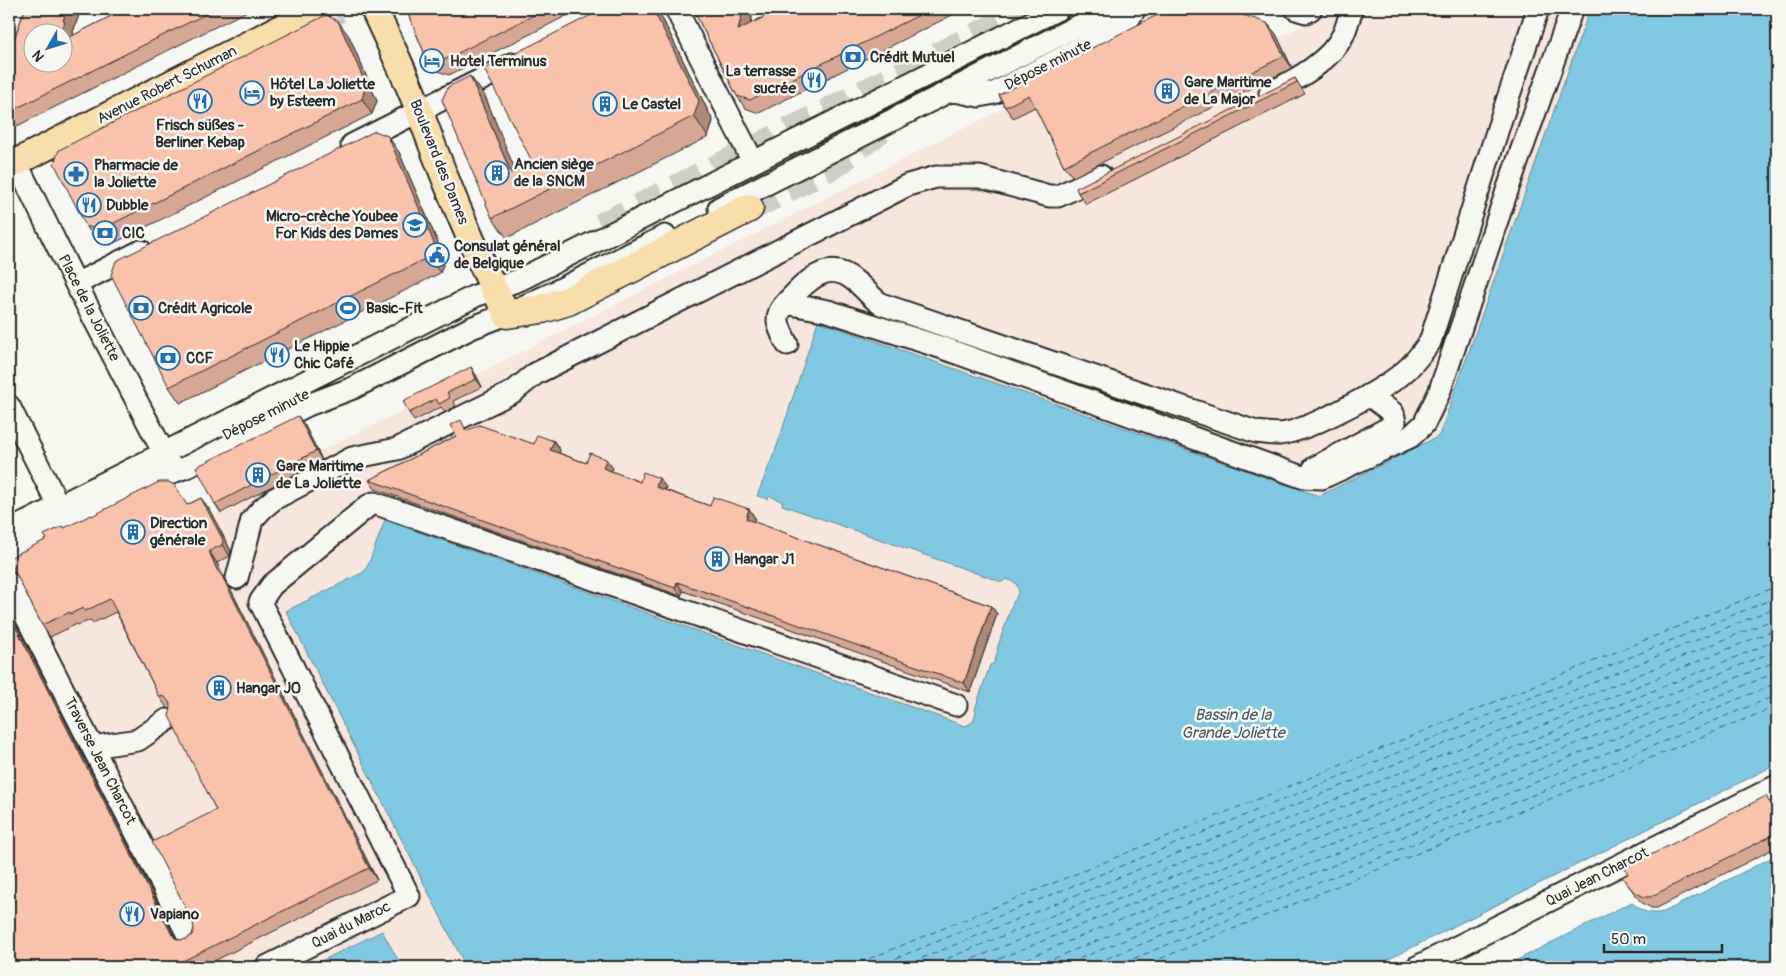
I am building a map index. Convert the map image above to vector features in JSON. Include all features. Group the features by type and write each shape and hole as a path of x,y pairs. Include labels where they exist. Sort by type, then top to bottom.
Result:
{"highway":[{"path":"507,314 542,309 568,300 749,208"}],"main road":[{"name":"Avenue Robert Schuman","path":"13,164 318,9"},
{"name":"Boulevard des Dames","path":"374,9 419,110 427,135 462,219 493,288 507,314"}],"street":[{"path":"9,40 21,9"},
{"path":"676,9 753,162"},
{"path":"10,547 63,515 169,463 475,296 519,280 1058,9 1069,30"},
{"path":"169,463 214,453 308,405 353,388 471,328 507,314 566,286 1111,9"},
{"name":"Dépose minute","path":"950,90 979,96 994,92 1121,27 1135,9"},
{"path":"1296,9 1306,12 1311,9"},
{"path":"1255,100 1299,78 1334,48 1343,36 1352,9"},
{"path":"788,344 780,331 778,318 780,310 807,281 817,274 831,271 845,274 856,281 873,299 881,304 1256,432 1280,434 1299,430 1354,404 1402,374 1420,357 1430,342 1500,119 1538,9"},
{"path":"786,303 828,311 944,348 1302,477 1322,478 1410,437 1424,424 1439,393 1508,188 1572,9"},
{"path":"331,156 528,56"},
{"name":"Place de la Joliette","path":"13,164 169,463"},
{"path":"237,578 252,520 274,499 352,458 397,449 513,392 535,374 908,185 936,176 980,177 1033,193 1058,196 1077,189 1121,167"},
{"path":"76,284 156,244"},
{"path":"1302,477 1312,468 1392,426 1395,422 1393,413 1369,395"},
{"path":"9,406 63,515"},
{"name":"Quai du Maroc","path":"266,967 409,896 260,602 272,585 374,503 956,705"},
{"name":"Traverse Jean Charcot","path":"9,583 190,939"},
{"path":"93,748 138,740 167,720"},
{"name":"Quai Jean Charcot","path":"1417,967 1777,786"}],"shaded area":[{"path":"1200,9 1276,34 1278,38 1333,9 1590,9 1439,436 1319,496 777,446 757,496 770,496 1016,583 1019,591 1013,602 997,648 998,651 994,663 990,665 975,709 973,722 965,726 369,563 364,572 286,611 466,967 402,967 381,931 309,967 9,967 9,608 177,494 185,501 198,522 220,511 202,476 304,424 318,452 476,375"}],"water":[{"name":"Bassin de la Grande Joliette","path":"1590,9 1777,9 1777,764 1373,967 466,967 286,611 364,572 385,520 965,726 973,722 975,709 990,665 994,663 1013,602 1019,591 1016,583 1006,579 1002,582 782,505 783,502 770,496 768,499 757,496 777,446 818,321 1319,496 1439,436"},
{"path":"1777,855 1777,967 1503,967 1632,902 1646,912 1664,912"},
{"path":"382,931 402,967 309,967"}],"building":[{"path":"25,9 67,9 63,21 65,22 22,22 22,72 72,72 72,36 117,13 115,9 216,9 9,112 9,53"},
{"path":"406,9 546,9 440,62 426,57"},
{"name":"Le Castel","path":"603,9 653,9 699,101 694,116 492,218 442,100 448,87 470,76 511,173 533,163 484,69"},
{"path":"693,9 743,9 738,30 780,9 931,9 750,100 737,96"},
{"path":"1169,9 1226,9 1267,23 1284,56 1064,166 1029,95 1005,107 999,95"},
{"path":"326,15 338,21 366,85 362,99 100,230 86,226 54,163 59,150"},
{"path":"1295,78 1297,82 1078,193 1076,188"},
{"path":"375,131 388,136 434,243 429,257 169,387 111,275 116,261"},
{"path":"471,367 476,379 447,393 450,398 439,404 436,399 409,413 403,401"},
{"path":"298,416 316,451 215,504 196,467"},
{"name":"Hangar J1","path":"461,420 466,431 479,425 534,444 537,435 554,441 550,450 586,463 590,453 606,459 603,468 640,482 643,472 659,478 656,487 710,506 713,497 749,509 746,519 991,606 964,683 677,582 675,588 369,480 456,436 450,425"},
{"path":"159,482 169,482 174,485 187,505 201,498 223,540 222,545 209,551 217,570 222,576 369,868 171,967 9,967 9,614 171,933 175,938 187,939 192,935 194,929 193,922 152,842 216,810 169,716 171,708 169,702 165,697 159,696 110,599 85,611 83,608 70,614 70,612 42,625 9,562 9,558 47,539 44,535 92,516"},
{"path":"1766,796 1769,802 1775,800 1777,808 1777,828 1775,834 1650,897 1644,897 1633,891 1622,877 1628,874 1625,868"}],"ferry route":[{"path":"849,967 1777,586"},
{"path":"875,967 1777,597"},
{"path":"901,967 1777,607"},
{"path":"927,967 1777,618"},
{"path":"953,967 1777,629"},
{"path":"979,967 1777,640"},
{"path":"1006,967 1777,650"},
{"path":"1033,967 1777,661"},
{"path":"1059,967 1777,672"},
{"path":"1086,967 1777,683"},
{"path":"1113,967 1777,695"},
{"path":"1140,967 1777,706"}],"tunnel":[{"path":"296,31 339,9"},
{"path":"601,227 1031,9"},
{"path":"749,208 835,164 979,53"}],"tram line":[{"path":"9,17 12,9"}],"place":[{"name":"Crédit Mutuel","path":"853,57"},
{"name":"Hotel Terminus","path":"432,61"},
{"name":"La terrasse sucrée","path":"814,80"},
{"name":"Gare Maritime de La Major","path":"1167,91"},
{"name":"Hôtel La Joliette by Esteem","path":"252,93"},
{"name":"Frisch süßes - Berliner Kebap","path":"200,101"},
{"name":"Le Castel","path":"605,104"},
{"name":"Ancien siège de la SNCM","path":"497,173"},
{"name":"Pharmacie de la Joliette","path":"76,174"},
{"name":"Dubble","path":"89,205"},
{"name":"Micro-crèche Youbee For Kids des Dames","path":"415,225"},
{"name":"CIC","path":"105,233"},
{"name":"Consulat général de Belgique","path":"437,255"},
{"name":"Crédit Agricole","path":"141,308"},
{"name":"Basic-Fit","path":"348,308"},
{"name":"Le Hippie Chic Café","path":"277,355"},
{"name":"CCF","path":"168,358"},
{"name":"Gare Maritime de La Joliette","path":"258,475"},
{"name":"Direction générale","path":"133,532"},
{"name":"Hangar J1","path":"717,559"},
{"name":"Hangar J0","path":"219,688"},
{"name":"Vapiano","path":"132,914"}]}
